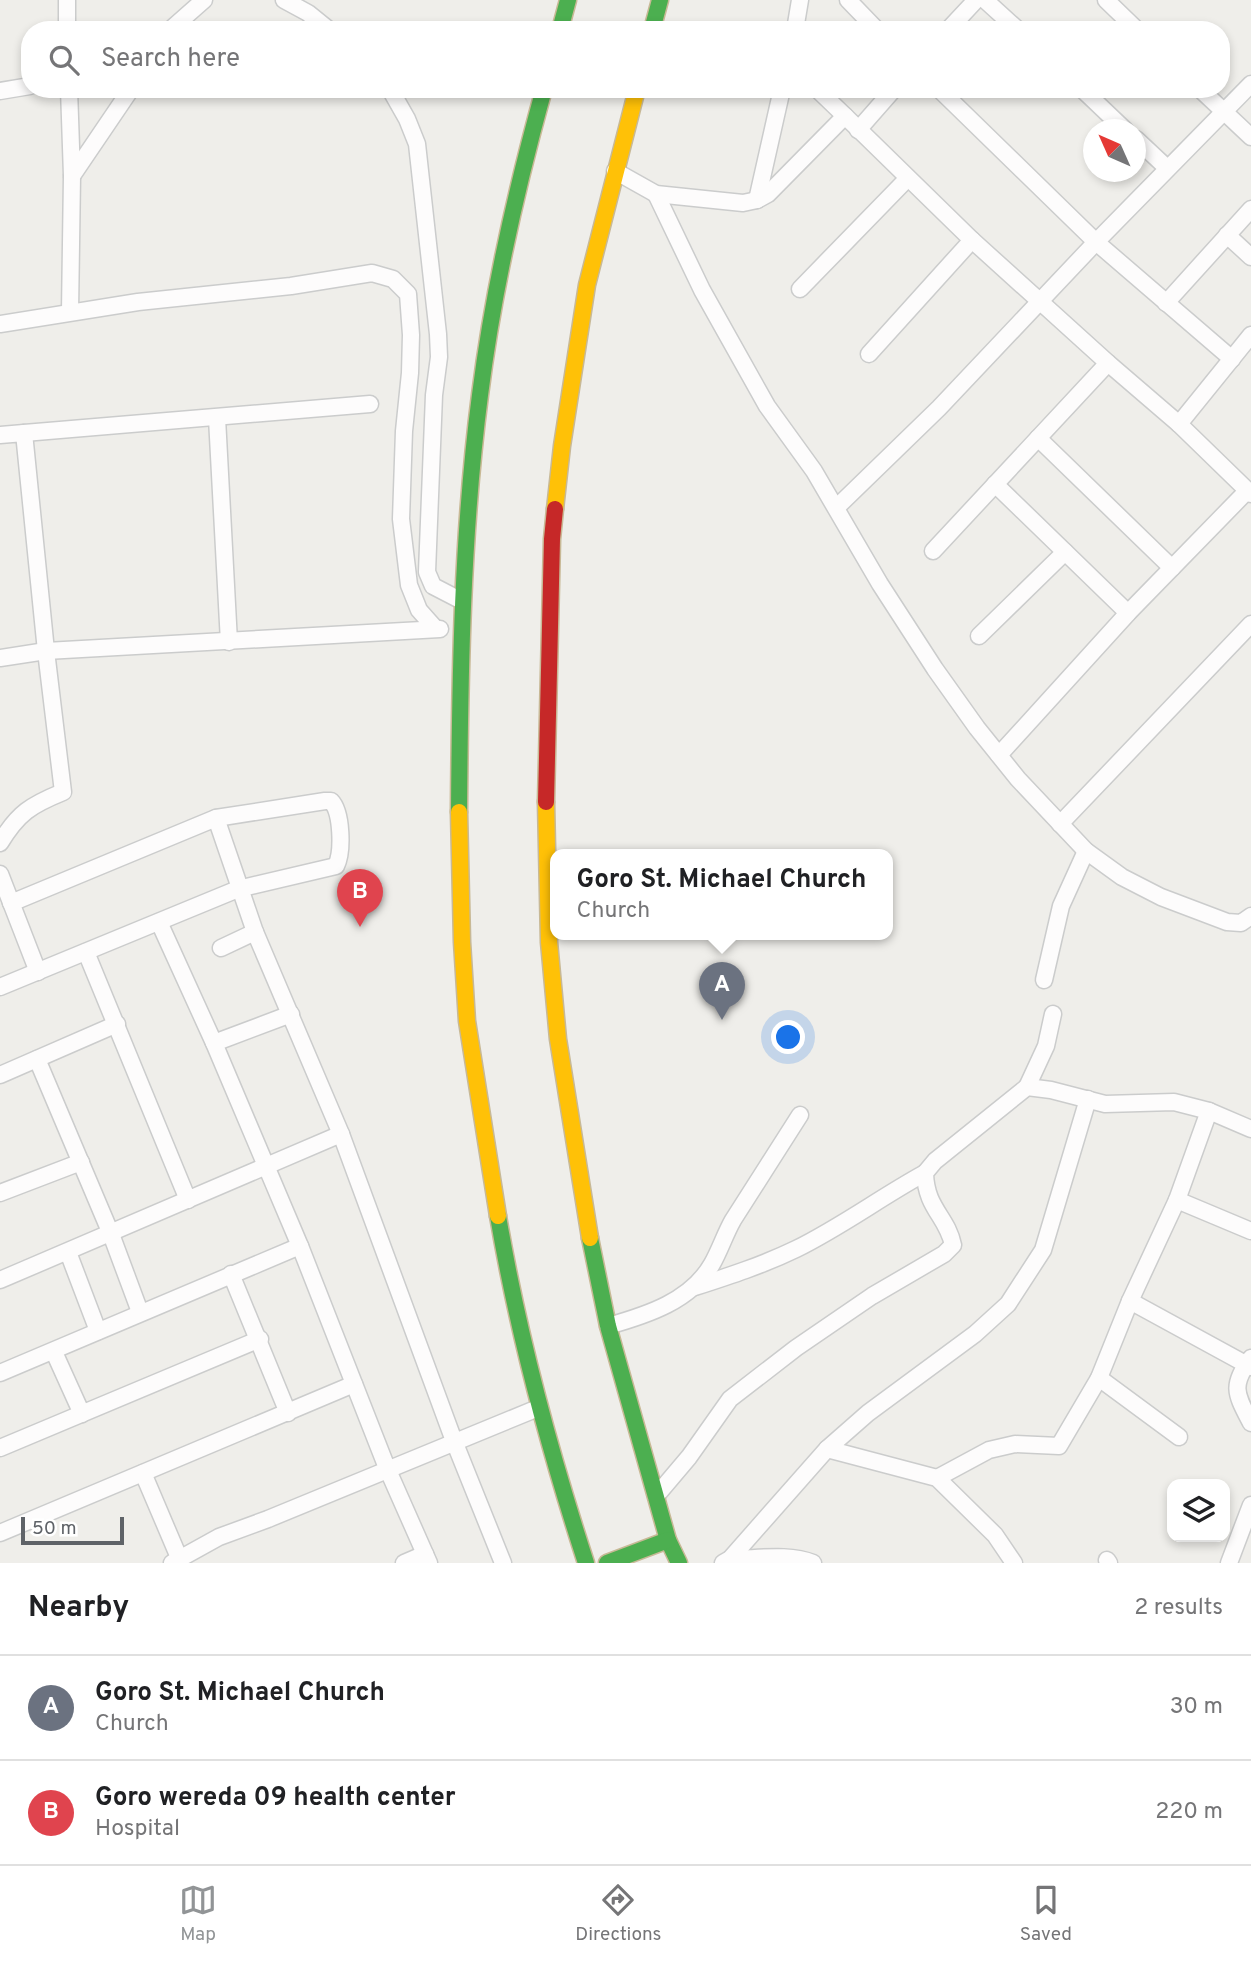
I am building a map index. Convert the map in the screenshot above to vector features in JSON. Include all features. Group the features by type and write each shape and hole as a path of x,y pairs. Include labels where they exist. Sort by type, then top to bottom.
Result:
{"highway":[{"path":"562,21 568,0"},
{"path":"654,21 660,0"},
{"path":"541,98 509,218 490,321 473,443 460,632 458,860 467,1021 490,1177 538,1408 586,1563"},
{"path":"635,98 587,285 562,446 552,539 546,738 549,942 560,1052 590,1236 608,1326 668,1540 679,1563"},
{"path":"607,1563 668,1540"}],"street":[{"path":"66,0 67,21"},
{"path":"180,21 204,0"},
{"path":"284,0 318,21"},
{"path":"796,21 800,0"},
{"path":"956,21 976,0"},
{"path":"985,0 1008,21"},
{"path":"1106,0 1128,21"},
{"path":"857,3 870,21"},
{"path":"837,507 939,408 1167,168 1251,84"},
{"path":"0,91 21,88"},
{"path":"69,98 72,176 70,312"},
{"path":"72,176 125,98"},
{"path":"395,98 417,144 438,334 439,357 426,572 433,586 462,601"},
{"path":"757,200 780,98"},
{"path":"826,98 972,240 1179,424 1249,492 1128,613 999,755"},
{"path":"858,130 886,98"},
{"path":"948,98 1096,242 1232,359"},
{"path":"1091,98 1113,119"},
{"path":"1209,98 1251,137"},
{"path":"615,171 656,194 743,203 757,200 768,194 845,116"},
{"path":"1146,148 1167,168"},
{"path":"800,289 908,178"},
{"path":"656,194 702,290 768,406 837,507 880,584 935,669 999,755 1086,851 1122,877 1161,897 1227,922 1241,923 1251,916"},
{"path":"1166,303 1251,209"},
{"path":"1227,235 1251,257"},
{"path":"869,354 972,240"},
{"path":"0,324 70,312 187,296 291,286 372,273 394,279 408,293 411,335 404,431 403,532 409,585 419,610 435,628"},
{"path":"1179,424 1251,335"},
{"path":"933,551 1108,363"},
{"path":"0,435 370,404"},
{"path":"217,418 229,642"},
{"path":"0,843 13,821 29,807 63,792 24,433"},
{"path":"1038,438 1172,568"},
{"path":"995,484 1128,613"},
{"path":"979,636 1065,552"},
{"path":"1060,824 1251,624"},
{"path":"0,658 46,651 435,628 460,632"},
{"path":"0,987 239,889 336,866 340,858 339,811 331,801 325,801 216,818 11,903"},
{"path":"216,818 255,932 341,1134 454,1441 503,1563"},
{"path":"1044,980 1061,906 1086,851"},
{"path":"0,874 38,972"},
{"path":"159,922 214,1043 300,1246 387,1468 427,1558 404,1563"},
{"path":"221,948 255,932"},
{"path":"86,952 188,1200"},
{"path":"214,1043 291,1014"},
{"path":"692,1287 794,1250 853,1218 925,1173 935,1161 1027,1087 1046,1046 1053,1014"},
{"path":"0,1075 117,1024"},
{"path":"37,1059 111,1234 140,1312"},
{"path":"1027,1087 1051,1090 1105,1104 1174,1102 1209,1111 1251,1129"},
{"path":"728,1561 827,1449 868,1413 975,1334 1008,1304 1043,1250 1088,1099"},
{"path":"937,1478 989,1450 1014,1444 1059,1446 1099,1378 1130,1301 1177,1200 1209,1111"},
{"path":"608,1326 645,1316 667,1305 692,1287 711,1266 731,1224 800,1115"},
{"path":"0,1280 341,1134"},
{"path":"0,1193 81,1162"},
{"path":"656,1496 689,1457 730,1399 796,1348 873,1296 944,1254 953,1245 951,1233 935,1211 925,1188 925,1173"},
{"path":"1177,1200 1251,1231"},
{"path":"0,1373 300,1246"},
{"path":"68,1252 99,1331"},
{"path":"231,1274 260,1339 288,1413"},
{"path":"1130,1301 1249,1363 1238,1377 1237,1388 1240,1402 1251,1423"},
{"path":"0,1448 260,1339"},
{"path":"54,1352 82,1414"},
{"path":"1099,1378 1180,1437"},
{"path":"0,1533 354,1384"},
{"path":"143,1474 176,1561 204,1555 219,1537 538,1408"},
{"path":"827,1449 937,1478 995,1535 1014,1563"},
{"path":"1229,1563 1251,1505"},
{"path":"728,1561 803,1559 813,1563"}],"traffic: fast":[{"path":"562,21 568,0"},
{"path":"654,21 660,0"},
{"path":"459,812 461,655 466,551 480,395 506,241 542,98"},
{"path":"498,1216 536,1391 586,1563"},
{"path":"590,1238 608,1326 668,1540 679,1563"},
{"path":"607,1563 668,1540"}],"traffic: slow":[{"path":"555,509 587,285 635,98"},
{"path":"546,802 549,942 558,1039 590,1238"},
{"path":"459,812 467,1021 498,1216"}],"traffic: jam":[{"path":"546,802 555,509"}],"place":[{"name":"Goro wereda 09 health center","path":"360,927"},
{"name":"Goro St. Michael Church","path":"722,1020"}]}
